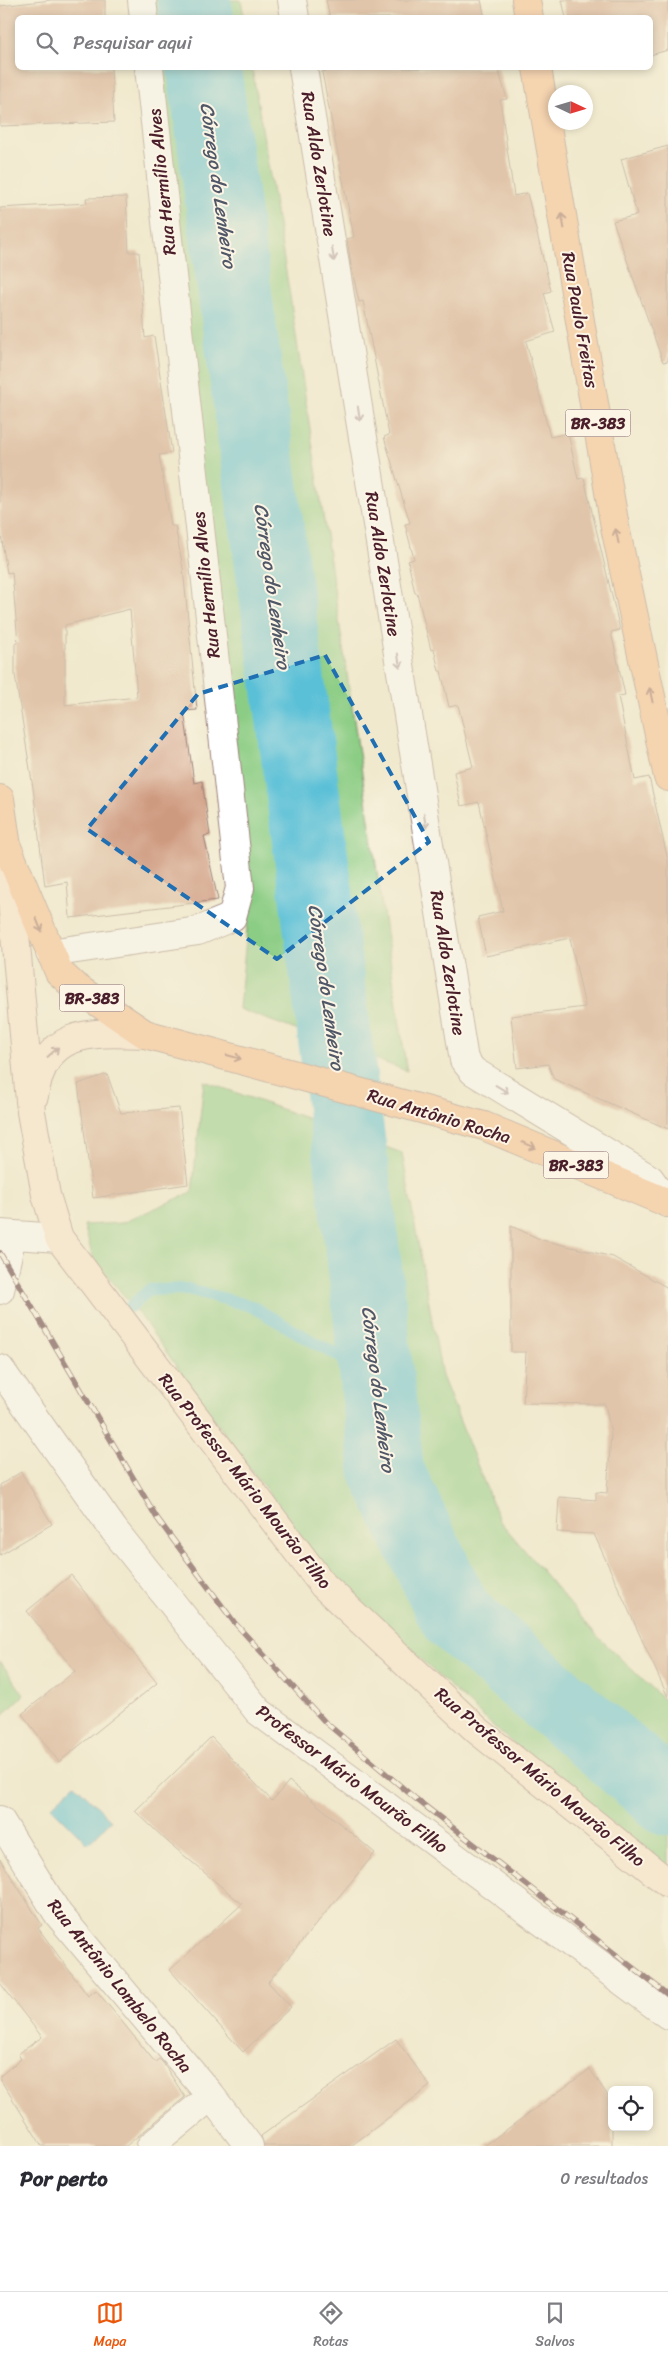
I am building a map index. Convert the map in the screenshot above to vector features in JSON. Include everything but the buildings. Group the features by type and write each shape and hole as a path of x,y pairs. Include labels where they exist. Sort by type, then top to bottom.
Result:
{"highway":[{"path":"526,0 528,15"},
{"name":"Rua Paulo Freitas","path":"537,70 615,528 668,777"},
{"name":"Rua Antônio Rocha","path":"0,799 7,847 59,972 74,986 145,1034 484,1126 668,1203"}],"main road":[{"name":"Rua Antônio Rocha","path":"7,847 31,1112"},
{"name":"Rua Antônio Rocha","path":"31,1112 37,1078 48,1054 64,1043 80,1037 105,1033 145,1034"},
{"name":"Rua Professor Mário Mourão Filho","path":"31,1112 46,1195 59,1238 323,1585 477,1730 668,1883"}],"street":[{"path":"142,0 144,15"},
{"path":"292,0 294,15"},
{"name":"Rua Hermílio Alves","path":"50,953 198,930 232,917 240,888 150,70"},
{"name":"Rua Aldo Zerlotine","path":"303,70 464,1060 473,1071 650,1179 668,1203"},
{"path":"0,1290 6,1234 59,1238"},
{"name":"Professor Mário Mourão Filho","path":"0,1369 114,1530 258,1711 668,2015"},
{"name":"Rua Antônio Lombelo Rocha","path":"1,1822 58,1914 211,2096 249,2146"},
{"path":"151,2146 211,2096"}],"highlighted area":[{"path":"325,655 429,842 277,959 87,829 198,694"}],"green space":[{"path":"138,0 241,0 244,15 140,15"},
{"path":"145,70 252,70 290,296 407,1071 239,1009 250,899"},
{"path":"204,1081 402,1153 442,1376 499,1520 598,1637 668,1704 668,1870 503,1735 335,1581 240,1455 139,1314 93,1258 84,1225 122,1223 192,1192"},
{"path":"0,1661 24,1695 0,1718"}],"water":[{"path":"75,1784 111,1820 88,1844 51,1807"}],"waterway":[{"name":"Córrego do Lenheiro","path":"194,0 196,15"},
{"name":"Córrego do Lenheiro","path":"204,70 293,718 365,1268 387,1472 456,1616 668,1798"},
{"path":"130,1307 149,1290 188,1289 251,1306 377,1378"}],"railway":[{"path":"0,1253 157,1518 234,1622 325,1722 416,1799 668,1995"}]}
